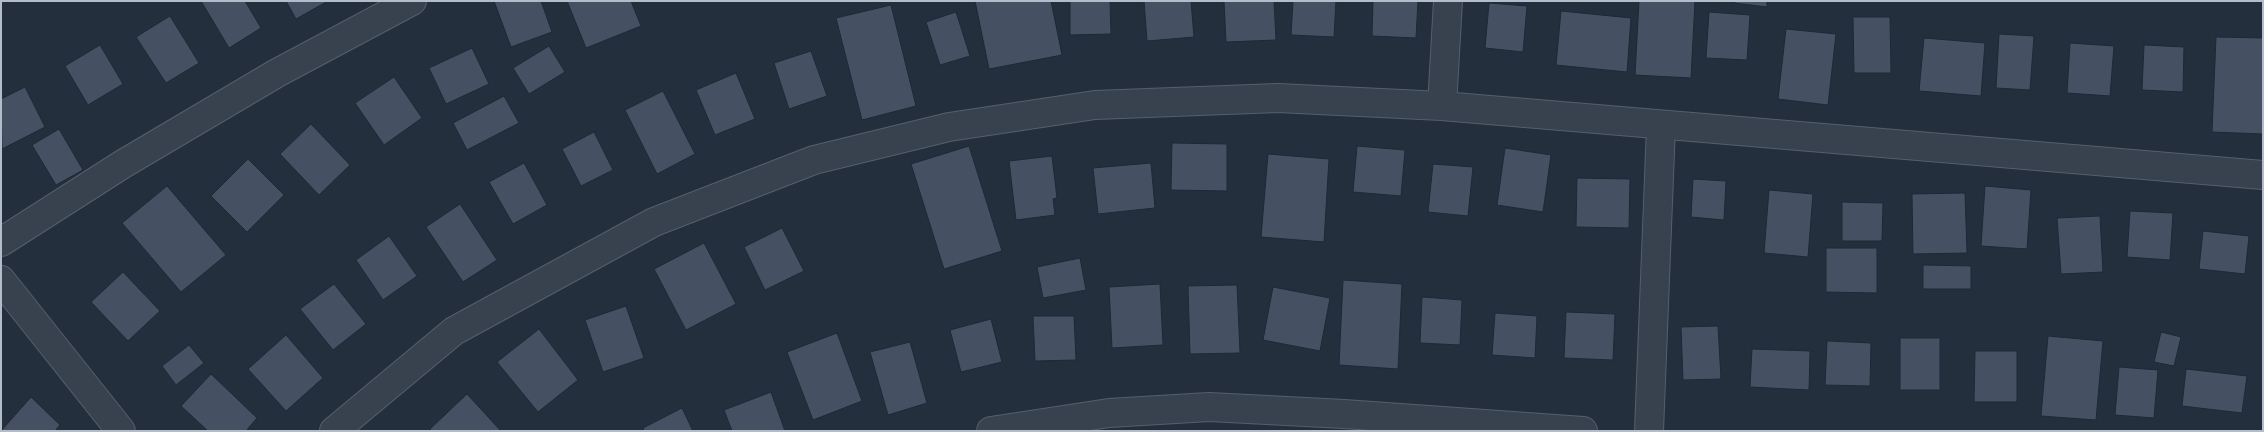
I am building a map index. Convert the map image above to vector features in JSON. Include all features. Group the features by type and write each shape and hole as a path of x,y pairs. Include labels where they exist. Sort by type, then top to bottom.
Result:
{"street":[{"path":"1,242 124,164 276,74 412,1"},
{"path":"1442,106 1448,1"},
{"path":"334,431 454,332 654,222 814,160 949,127 1095,105 1278,98 1442,106 1662,126 2263,175"},
{"path":"1649,431 1662,126"},
{"path":"1,280 121,431"},
{"path":"991,431 1109,413 1209,407 1343,422 1583,431"}],"building":[{"path":"201,1 245,1 261,28 229,48"},
{"path":"286,1 328,1 296,19"},
{"path":"494,1 541,1 552,32 511,47"},
{"path":"567,1 631,1 641,26 586,48"},
{"path":"975,1 1051,1 1062,55 989,69"},
{"path":"1070,1 1110,1 1111,34 1070,35"},
{"path":"1144,1 1191,1 1194,37 1147,41"},
{"path":"1224,1 1274,1 1276,40 1226,42"},
{"path":"1293,1 1336,1 1334,37 1291,35"},
{"path":"1373,1 1418,1 1416,38 1372,36"},
{"path":"1639,1 1695,1 1691,78 1635,75"},
{"path":"1735,1 1767,1 1767,7 1734,3"},
{"path":"1489,3 1527,6 1523,52 1485,48"},
{"path":"891,5 916,106 862,120 836,18"},
{"path":"1561,11 1631,18 1627,72 1556,65"},
{"path":"956,12 970,56 940,65 926,22"},
{"path":"1709,12 1750,15 1747,60 1706,58"},
{"path":"170,16 199,63 166,83 136,37"},
{"path":"1853,17 1890,17 1891,73 1854,73"},
{"path":"1786,29 1836,34 1828,105 1778,99"},
{"path":"1999,34 2034,36 2030,90 1996,88"},
{"path":"2216,37 2263,38 2263,134 2212,132"},
{"path":"1924,38 1985,43 1981,96 1919,91"},
{"path":"2070,43 2114,46 2110,96 2067,93"},
{"path":"100,45 123,84 88,105 65,66"},
{"path":"2144,45 2184,47 2183,92 2142,90"},
{"path":"549,46 565,72 529,94 513,68"},
{"path":"472,48 489,84 446,104 429,68"},
{"path":"811,51 827,96 789,109 774,63"},
{"path":"736,73 755,119 715,135 696,90"},
{"path":"394,77 422,118 384,145 355,103"},
{"path":"25,87 45,127 2,149 1,99"},
{"path":"663,91 695,154 657,174 625,110"},
{"path":"504,96 519,123 467,150 453,123"},
{"path":"311,124 350,165 319,195 280,154"},
{"path":"59,129 83,170 56,185 32,145"},
{"path":"594,132 613,170 581,186 562,149"},
{"path":"1172,143 1227,144 1227,191 1171,190"},
{"path":"969,146 1002,251 944,269 911,164"},
{"path":"1357,146 1405,150 1401,196 1353,192"},
{"path":"1505,148 1551,155 1543,212 1497,205"},
{"path":"1268,154 1329,159 1324,242 1261,237"},
{"path":"1052,156 1057,198 1053,199 1055,215 1016,220 1009,161"},
{"path":"248,159 284,195 247,232 211,196"},
{"path":"524,163 547,205 513,224 489,182"},
{"path":"1151,163 1155,208 1098,214 1093,168"},
{"path":"1433,164 1473,167 1468,216 1428,212"},
{"path":"1577,178 1630,179 1629,228 1576,227"},
{"path":"1693,179 1726,181 1724,220 1691,217"},
{"path":"167,186 226,255 181,292 122,223"},
{"path":"1985,186 2031,190 2027,249 1981,246"},
{"path":"1769,190 1813,194 1808,257 1764,253"},
{"path":"1965,193 1967,253 1913,254 1912,194"},
{"path":"1842,202 1883,203 1882,241 1842,241"},
{"path":"460,204 497,260 463,282 426,227"},
{"path":"2130,211 2173,213 2170,260 2127,257"},
{"path":"2100,216 2103,272 2061,274 2057,218"},
{"path":"782,228 804,271 765,290 744,247"},
{"path":"2203,231 2249,236 2245,274 2199,269"},
{"path":"389,236 417,276 383,300 356,260"},
{"path":"704,243 736,304 686,330 654,269"},
{"path":"1826,248 1877,248 1877,293 1826,292"},
{"path":"1080,258 1086,290 1043,298 1037,267"},
{"path":"1923,265 1971,266 1971,289 1923,289"},
{"path":"123,272 160,311 128,341 91,302"},
{"path":"1343,280 1402,284 1398,369 1339,365"},
{"path":"334,284 366,324 333,350 300,309"},
{"path":"1160,284 1163,345 1112,348 1109,287"},
{"path":"1237,285 1240,353 1190,354 1188,286"},
{"path":"1273,287 1330,298 1320,351 1263,340"},
{"path":"1422,297 1462,300 1460,345 1420,343"},
{"path":"626,306 644,358 603,372 585,320"},
{"path":"1566,312 1615,314 1613,360 1564,358"},
{"path":"1495,313 1537,316 1535,358 1492,355"},
{"path":"1033,316 1074,316 1076,360 1035,361"},
{"path":"991,319 1002,362 961,372 950,330"},
{"path":"1718,326 1721,379 1683,380 1681,327"},
{"path":"539,329 578,380 538,412 497,362"},
{"path":"2161,332 2181,337 2174,366 2154,362"},
{"path":"837,333 862,401 813,420 787,352"},
{"path":"286,335 323,378 286,411 248,369"},
{"path":"2048,336 2103,341 2096,420 2041,416"},
{"path":"1900,338 1940,338 1940,390 1900,390"},
{"path":"1827,341 1871,343 1870,386 1825,385"},
{"path":"910,342 927,403 888,415 870,352"},
{"path":"189,345 204,363 176,385 162,366"},
{"path":"1752,349 1810,351 1809,390 1750,387"},
{"path":"1975,351 2017,351 2017,402 1974,402"},
{"path":"2119,367 2158,370 2154,418 2115,415"},
{"path":"2186,369 2247,376 2242,413 2182,406"},
{"path":"211,374 257,418 246,431 208,431 181,406"},
{"path":"771,392 785,431 732,431 724,410"},
{"path":"467,394 501,431 432,431 430,429"},
{"path":"31,397 60,425 55,431 1,431"},
{"path":"682,408 693,431 644,431 643,428"}]}
